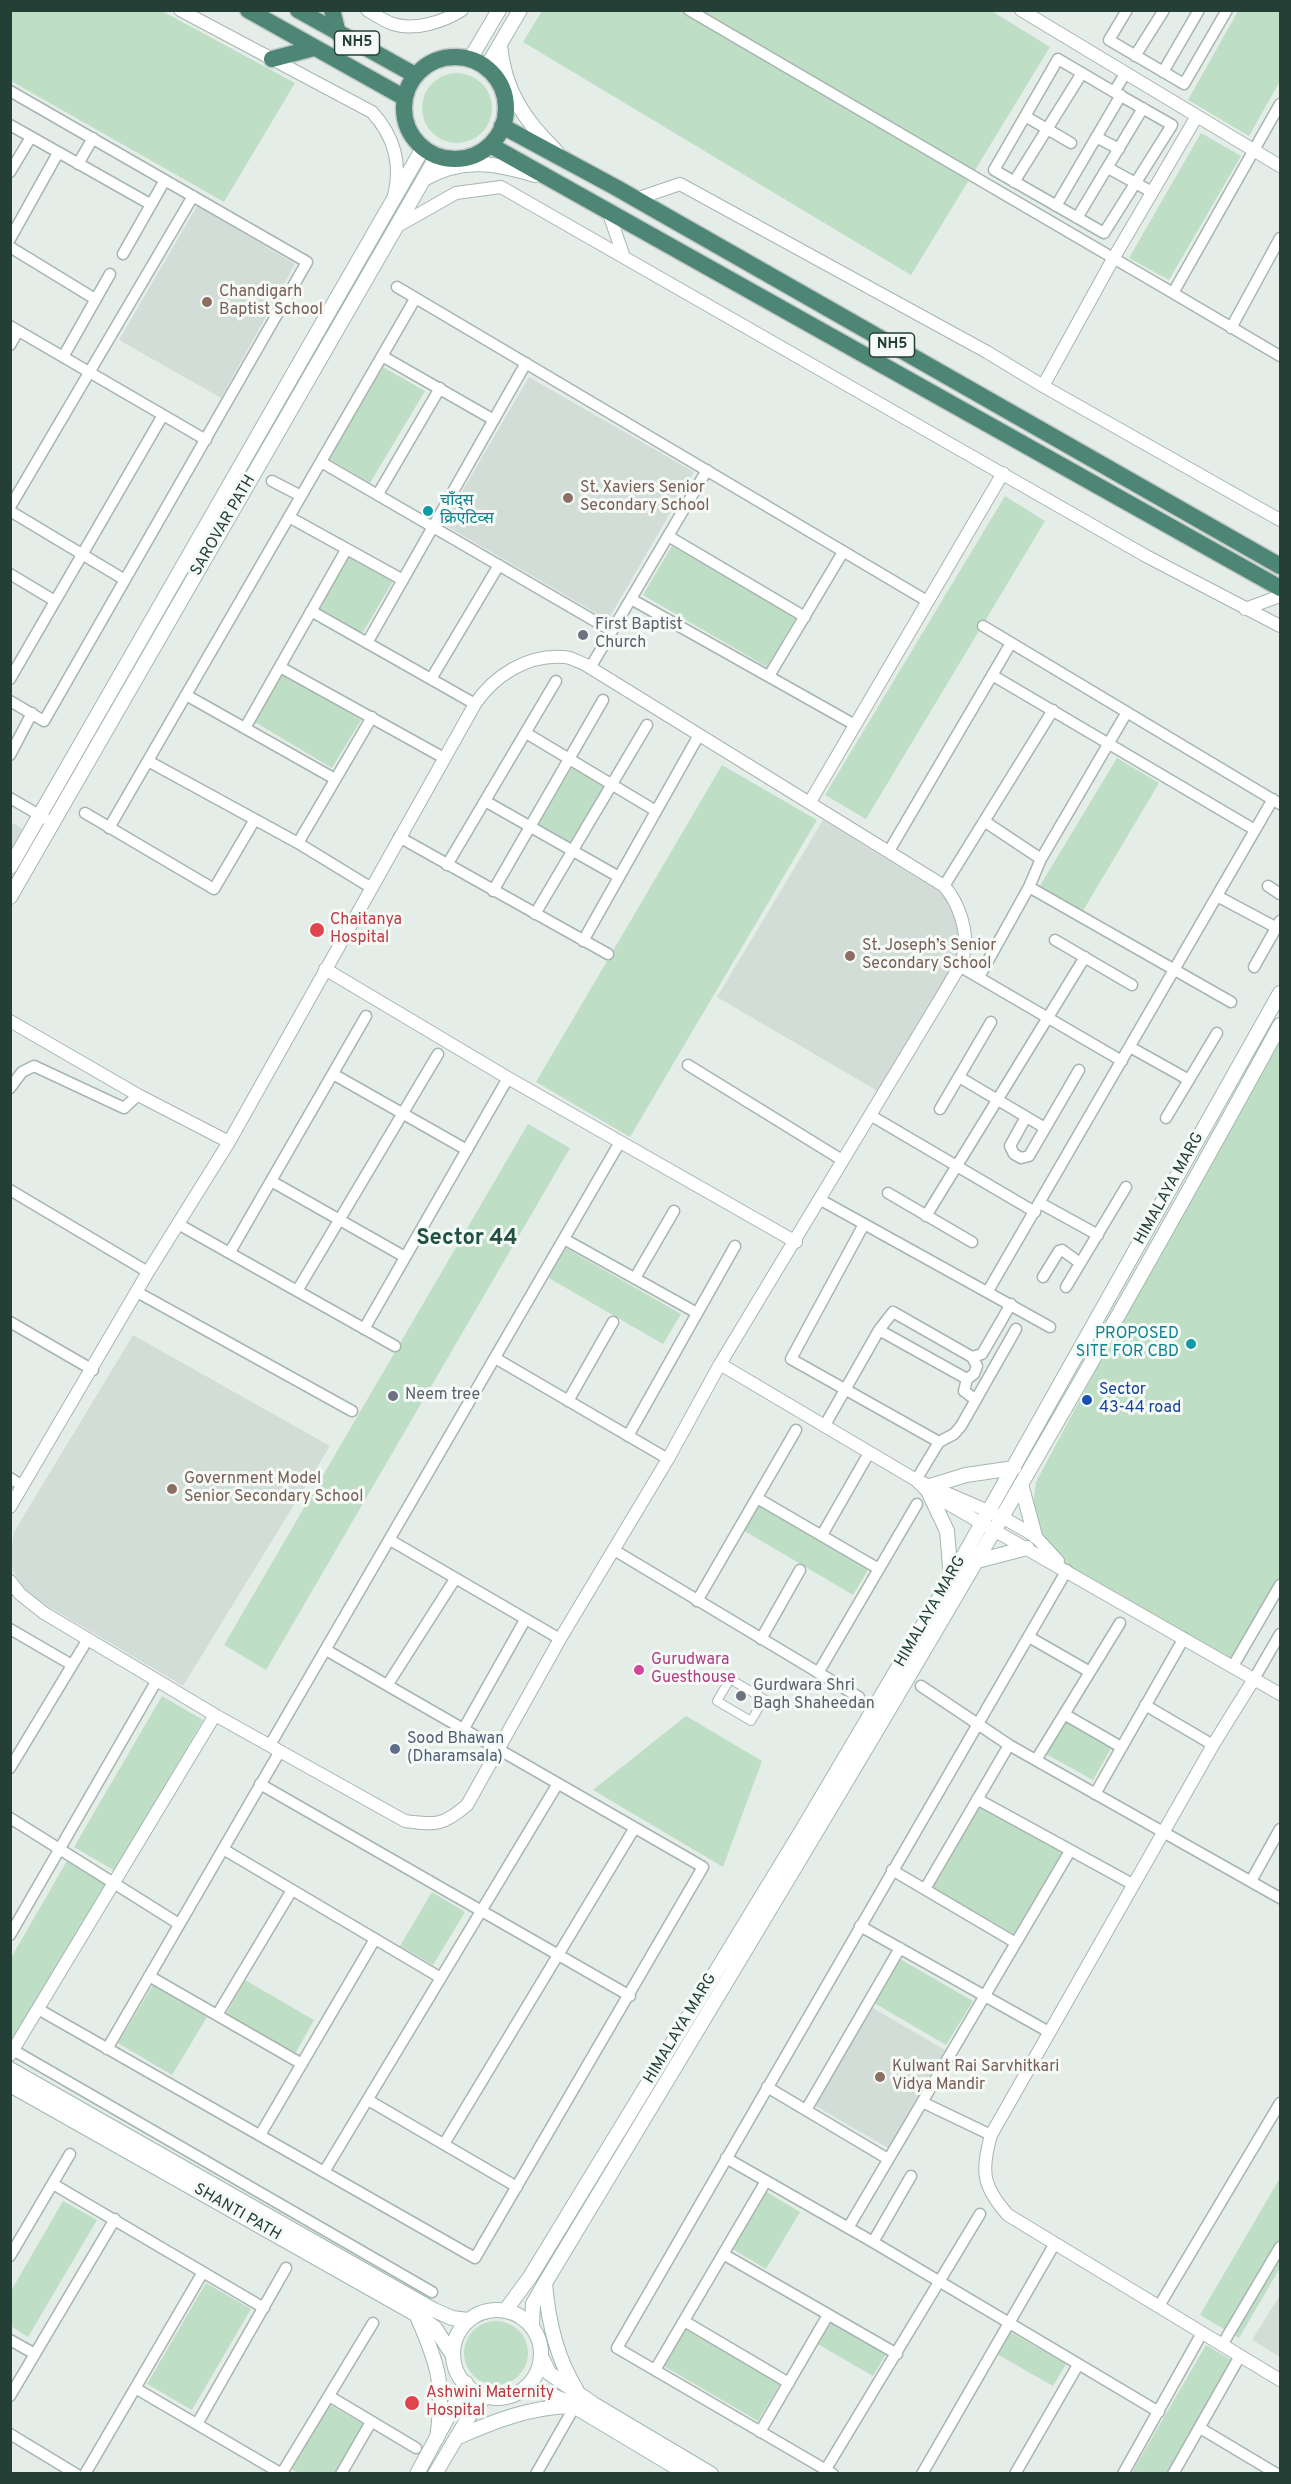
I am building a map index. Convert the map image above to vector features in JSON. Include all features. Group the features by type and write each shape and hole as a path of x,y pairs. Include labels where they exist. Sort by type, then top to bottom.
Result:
{"highway":[{"name":"NH5","path":"248,10 405,98"},
{"name":"NH5","path":"298,10 416,75"},
{"path":"333,10 338,33"},
{"path":"272,59 314,48"},
{"path":"443,58 470,59 486,68 498,81 505,98 502,126 490,145 465,158 448,159 430,152 413,137 405,122 405,98 416,75 426,66 443,58"},
{"name":"NH5","path":"502,126 636,199 1281,566"},
{"name":"NH5","path":"490,145 1281,588"}],"main road":[{"path":"470,59 499,10"},
{"path":"486,68 520,10"},
{"path":"500,45 504,72 519,109 533,129 566,160"},
{"name":"SAROVAR PATH","path":"10,867 391,205 430,152"},
{"name":"SAROVAR PATH","path":"10,897 424,179 430,152"},
{"path":"424,179 439,170 480,162 504,166 555,181"},
{"name":"HIMALAYA MARG","path":"505,2312 530,2277 804,1827 951,1578 1281,993"},
{"name":"HIMALAYA MARG","path":"532,2326 533,2304 545,2283 900,1695 1209,1159 1281,1024"},
{"path":"951,1578 947,1532 930,1490 966,1475 1014,1468"},
{"path":"977,1561 1031,1542 1021,1485"},
{"path":"10,2069 434,2310 452,2318 468,2320"},
{"name":"SHANTI PATH","path":"10,2085 417,2315 435,2328 452,2354"},
{"path":"545,2283 547,2310 555,2342 578,2401"},
{"path":"543,2360 535,2381 526,2388 502,2399 485,2397 466,2384 455,2367 452,2354 456,2335 468,2320 485,2313 505,2312 523,2318 532,2326 541,2344 543,2360 549,2373 578,2401 687,2474"},
{"path":"417,2315 440,2378 442,2404 437,2438"},
{"path":"417,2474 466,2384"},
{"path":"526,2388 578,2401 711,2474"},
{"path":"435,2474 474,2408 485,2397"},
{"path":"456,2438 492,2422 523,2412 578,2401"}],"street":[{"path":"180,10 360,104 379,120 390,137 396,156 397,176 391,205"},
{"path":"367,10 392,24 404,25 439,21 462,10"},
{"path":"689,10 1281,356"},
{"path":"1021,10 1281,166"},
{"path":"1127,10 1109,40 1184,84 1227,10"},
{"path":"1056,206 1118,94 1130,77 1164,10"},
{"path":"1163,72 1199,10"},
{"path":"1058,59 1082,73 1172,124 1104,233 994,170 1058,59"},
{"path":"1014,182 1082,73"},
{"path":"10,91 307,262 44,721 10,700"},
{"path":"1173,293 1281,104"},
{"path":"1077,218 1143,108"},
{"path":"1025,116 1071,143"},
{"path":"1043,387 1113,259 1197,116"},
{"path":"10,125 150,204"},
{"path":"10,172 30,136"},
{"path":"1096,137 1119,149"},
{"path":"78,165 93,138"},
{"path":"10,239 58,153"},
{"path":"1107,168 1152,192"},
{"path":"123,254 165,180"},
{"path":"636,199 680,184 987,352 1043,387 1281,520"},
{"path":"396,227 456,193 501,187 1146,556 1281,626"},
{"path":"125,580 10,509 193,196"},
{"path":"608,211 624,257"},
{"path":"1231,328 1281,238"},
{"path":"10,247 95,300"},
{"path":"63,357 110,274"},
{"path":"397,287 927,602"},
{"path":"109,828 415,299"},
{"path":"10,345 14,329 206,440"},
{"path":"382,356 494,420"},
{"path":"368,643 526,363"},
{"path":"378,494 440,388"},
{"path":"10,679 163,415"},
{"path":"321,462 612,631"},
{"path":"590,668 707,470"},
{"path":"810,802 1003,473"},
{"path":"272,481 302,496"},
{"path":"289,517 403,580"},
{"path":"668,536 805,617"},
{"path":"245,728 346,550"},
{"path":"769,676 843,552"},
{"path":"431,679 499,565"},
{"path":"10,574 55,601"},
{"path":"1245,609 1281,596"},
{"path":"631,599 855,725"},
{"path":"311,611 475,704"},
{"path":"983,626 1277,802 1255,830 988,1291"},
{"path":"889,851 1011,643"},
{"path":"10,1508 16,1481 93,1370 148,1272 229,1143 370,887 475,704 485,690 504,673 527,662 565,656 590,668 889,851 944,886 951,893 962,918 965,940 959,966 720,1364 668,1459 560,1639 467,1805 450,1820 433,1825 405,1821 215,1715 88,1639 36,1606 20,1594 10,1581"},
{"path":"280,667 444,758"},
{"path":"992,675 1255,830"},
{"path":"447,865 556,681"},
{"path":"186,695 335,779"},
{"path":"493,891 603,700"},
{"path":"944,886 1053,710"},
{"path":"979,977 1029,887 1041,859 1127,712"},
{"path":"10,755 32,713"},
{"path":"298,843 372,717"},
{"path":"535,914 647,725"},
{"path":"526,733 656,811"},
{"path":"583,941 699,735"},
{"path":"148,761 254,821 298,843 370,887"},
{"path":"10,798 53,823"},
{"path":"485,801 619,877"},
{"path":"85,813 214,889 254,821"},
{"path":"984,821 1041,859"},
{"path":"399,837 608,954"},
{"path":"1268,886 1281,894"},
{"path":"1029,887 1231,1002"},
{"path":"1217,896 1279,925 1254,967"},
{"path":"1055,940 1132,985"},
{"path":"926,1216 1085,957"},
{"path":"959,966 1122,1061"},
{"path":"326,969 508,1078 795,1242"},
{"path":"230,1252 366,1016"},
{"path":"10,1020 138,1095 229,1143"},
{"path":"940,1109 991,1022"},
{"path":"1166,1118 1217,1033"},
{"path":"1130,1047 1189,1080"},
{"path":"297,1291 438,1054"},
{"path":"688,1065 842,1160"},
{"path":"10,1088 22,1072 34,1066 124,1108 138,1095"},
{"path":"1026,1117 1010,1146 1014,1154 1021,1158 1029,1156 1079,1070"},
{"path":"333,1074 467,1150"},
{"path":"959,1077 1046,1128"},
{"path":"364,1329 508,1078"},
{"path":"870,1115 1038,1207 1098,1235"},
{"path":"107,2049 260,1784 275,1748 326,1650 620,1142"},
{"path":"271,1181 405,1257"},
{"path":"1066,1287 1126,1187"},
{"path":"10,1190 148,1272"},
{"path":"888,1193 972,1242"},
{"path":"819,1199 863,1226 988,1291 1050,1327"},
{"path":"635,1278 674,1211"},
{"path":"178,1224 395,1346"},
{"path":"863,1226 791,1359 939,1442"},
{"path":"564,1239 697,1313"},
{"path":"628,1436 735,1245"},
{"path":"1043,1277 1059,1251 1062,1250 1080,1263"},
{"path":"137,1292 352,1411"},
{"path":"972,1357 982,1354 1011,1304"},
{"path":"825,1425 844,1388 879,1330 893,1312 972,1357 977,1366 974,1374 967,1379 964,1391 976,1400"},
{"path":"568,1401 613,1322"},
{"path":"12,1326 93,1370"},
{"path":"916,1480 939,1442 954,1434 1016,1329"},
{"path":"879,1330 967,1379"},
{"path":"495,1358 668,1459"},
{"path":"720,1364 930,1490 985,1517 1002,1517 1067,1570 1281,1694"},
{"path":"697,1600 796,1430"},
{"path":"822,1535 869,1453"},
{"path":"757,1498 879,1569"},
{"path":"818,1673 917,1504"},
{"path":"985,1517 995,1531 1031,1542"},
{"path":"390,1540 560,1639"},
{"path":"614,1550 859,1697"},
{"path":"761,1639 800,1570"},
{"path":"980,2214 829,2471 617,2348 1067,1570"},
{"path":"388,1684 455,1579"},
{"path":"1233,1666 1281,1585"},
{"path":"464,1730 525,1620"},
{"path":"1036,1760 1120,1623"},
{"path":"10,1629 72,1665"},
{"path":"1281,1634 1213,1745 1049,2032 991,2135 983,2162 994,2199 1008,2215 1054,2246 1281,2380"},
{"path":"1029,1636 1090,1672"},
{"path":"1095,1794 1184,1638"},
{"path":"10,1768 88,1639"},
{"path":"38,2009 475,2258 703,1868 326,1650"},
{"path":"730,1679 764,1699 751,1722 717,1701 730,1679"},
{"path":"10,1935 157,1680"},
{"path":"921,1686 1009,1745 1281,1898"},
{"path":"1145,1705 1213,1745"},
{"path":"1064,1714 1121,1747"},
{"path":"215,1715 12,2052 432,2292"},
{"path":"925,1888 1009,1745"},
{"path":"260,1784 630,1996"},
{"path":"324,2172 557,1785"},
{"path":"977,1799 1134,1885"},
{"path":"10,1818 61,1847 179,1924"},
{"path":"444,2144 634,1829"},
{"path":"1251,1881 1281,1829"},
{"path":"223,1849 441,1978"},
{"path":"848,2228 1070,1851"},
{"path":"892,1870 1016,1943"},
{"path":"217,2015 292,1890"},
{"path":"860,1926 1049,2032"},
{"path":"260,2135 375,1939"},
{"path":"806,2110 900,1948"},
{"path":"149,1976 302,2064"},
{"path":"767,2087 888,2159"},
{"path":"368,2100 517,2187"},
{"path":"922,2102 991,2135"},
{"path":"1159,2306 1281,2103"},
{"path":"10,2256 70,2154"},
{"path":"726,2158 873,2242 1078,2366 1159,2412"},
{"path":"873,2242 911,2176"},
{"path":"655,2370 766,2181"},
{"path":"53,2184 264,2308"},
{"path":"10,2396 114,2219"},
{"path":"922,2474 1054,2246"},
{"path":"1222,2345 1281,2247"},
{"path":"723,2254 897,2354"},
{"path":"197,2424 286,2268"},
{"path":"85,2474 203,2272"},
{"path":"760,2432 828,2315"},
{"path":"684,2321 789,2383"},
{"path":"135,2388 282,2474 373,2323"},
{"path":"1123,2474 1202,2333"},
{"path":"10,2340 35,2354"},
{"path":"1173,2474 1240,2356"},
{"path":"1015,2474 1078,2366"},
{"path":"329,2396 416,2448"},
{"path":"536,2474 578,2401"},
{"path":"341,2474 371,2422"},
{"path":"1200,2428 1276,2473"},
{"path":"10,2434 76,2474"}],"shaded area":[{"name":"Chandigarh Baptist School","path":"197,206 295,264 221,398 119,340"},
{"name":"St. Xaviers Senior Secondary School","path":"529,377 694,472 608,620 443,524"},
{"name":"St. Joseph’s Senior Secondary School","path":"823,820 941,893 952,907 960,934 956,964 881,1093 717,997"},
{"path":"11,822 24,830 11,853"},
{"name":"Government Model Senior Secondary School","path":"133,1335 330,1446 183,1686 36,1599 22,1586 13,1571 11,1554 14,1532"},
{"name":"Kulwant Rai Sarvhitkari Vidya Mandir","path":"871,2007 945,2050 888,2148 814,2105"},
{"path":"1280,2295 1280,2357 1252,2340"}],"green space":[{"path":"990,10 1050,47 911,275 523,42 542,11"},
{"path":"11,11 162,11 295,83 224,202 11,81"},
{"path":"1238,11 1280,11 1280,81 1249,136 1188,100"},
{"path":"457,73 470,76 482,83 489,95 492,108 489,121 482,133 470,140 457,143 444,140 432,133 425,121 422,108 425,95 432,83 444,76"},
{"path":"1201,133 1241,156 1169,280 1129,258"},
{"path":"383,367 425,391 370,483 329,459"},
{"path":"1005,496 1045,521 866,819 825,795"},
{"path":"672,546 796,618 767,667 643,595"},
{"path":"349,556 393,581 362,634 319,609"},
{"path":"282,673 361,720 332,768 253,721"},
{"path":"1117,758 1159,783 1081,914 1038,889"},
{"path":"722,765 817,820 630,1137 536,1082"},
{"path":"573,766 605,785 570,844 537,825"},
{"name":"PROPOSED SITE FOR CBD","path":"1280,1025 1280,1585 1233,1666 1028,1545 1036,1482"},
{"path":"528,1124 570,1148 266,1670 224,1645"},
{"path":"564,1247 681,1314 663,1344 547,1277"},
{"path":"759,1503 869,1568 853,1595 743,1530"},
{"path":"162,1696 203,1720 115,1871 74,1847"},
{"path":"686,1716 762,1761 723,1867 593,1790"},
{"path":"1063,1718 1113,1745 1093,1780 1044,1753"},
{"path":"979,1804 1062,1852 1014,1934 931,1886"},
{"path":"68,1859 107,1882 11,2047 11,1958"},
{"path":"432,1892 465,1912 433,1965 400,1946"},
{"path":"900,1959 973,2001 946,2045 874,2003"},
{"path":"245,1980 314,2020 295,2054 226,2014"},
{"path":"153,1985 207,2017 172,2075 118,2043"},
{"path":"1280,2178 1280,2268 1239,2338 1200,2315"},
{"path":"765,2191 800,2212 766,2269 731,2248"},
{"path":"63,2201 97,2220 28,2337 11,2326 11,2291"},
{"path":"206,2283 251,2309 192,2410 147,2384"},
{"path":"830,2320 886,2354 873,2376 816,2343"},
{"path":"496,2321 514,2327 522,2335 528,2353 522,2371 514,2379 496,2385 478,2379 470,2371 464,2353 470,2335 478,2327"},
{"path":"684,2328 780,2384 758,2421 662,2365"},
{"path":"1010,2332 1066,2364 1053,2386 997,2354"},
{"path":"1206,2345 1233,2361 1168,2473 1131,2474"},
{"path":"330,2405 365,2425 336,2473 299,2473 291,2469"}],"place":[{"name":"Chandigarh Baptist School","path":"207,302"},
{"name":"St. Xaviers Senior Secondary School","path":"568,498"},
{"name":"चाँद्स क्रिएटिव्स","path":"428,511"},
{"name":"First Baptist Church","path":"583,635"},
{"name":"Chaitanya Hospital","path":"317,930"},
{"name":"St. Joseph’s Senior Secondary School","path":"850,956"},
{"name":"PROPOSED SITE FOR CBD","path":"1191,1344"},
{"name":"Neem tree","path":"393,1396"},
{"name":"Sector 43-44 road","path":"1087,1400"},
{"name":"Government Model Senior Secondary School","path":"172,1489"},
{"name":"Gurudwara Guesthouse","path":"639,1670"},
{"name":"Gurdwara Shri Bagh Shaheedan","path":"741,1696"},
{"name":"Sood Bhawan (Dharamsala)","path":"395,1749"},
{"name":"Kulwant Rai Sarvhitkari Vidya Mandir","path":"880,2077"},
{"name":"Ashwini Maternity Hospital","path":"412,2403"}],"district":[{"name":"Sector 44","path":"467,1240"}]}
